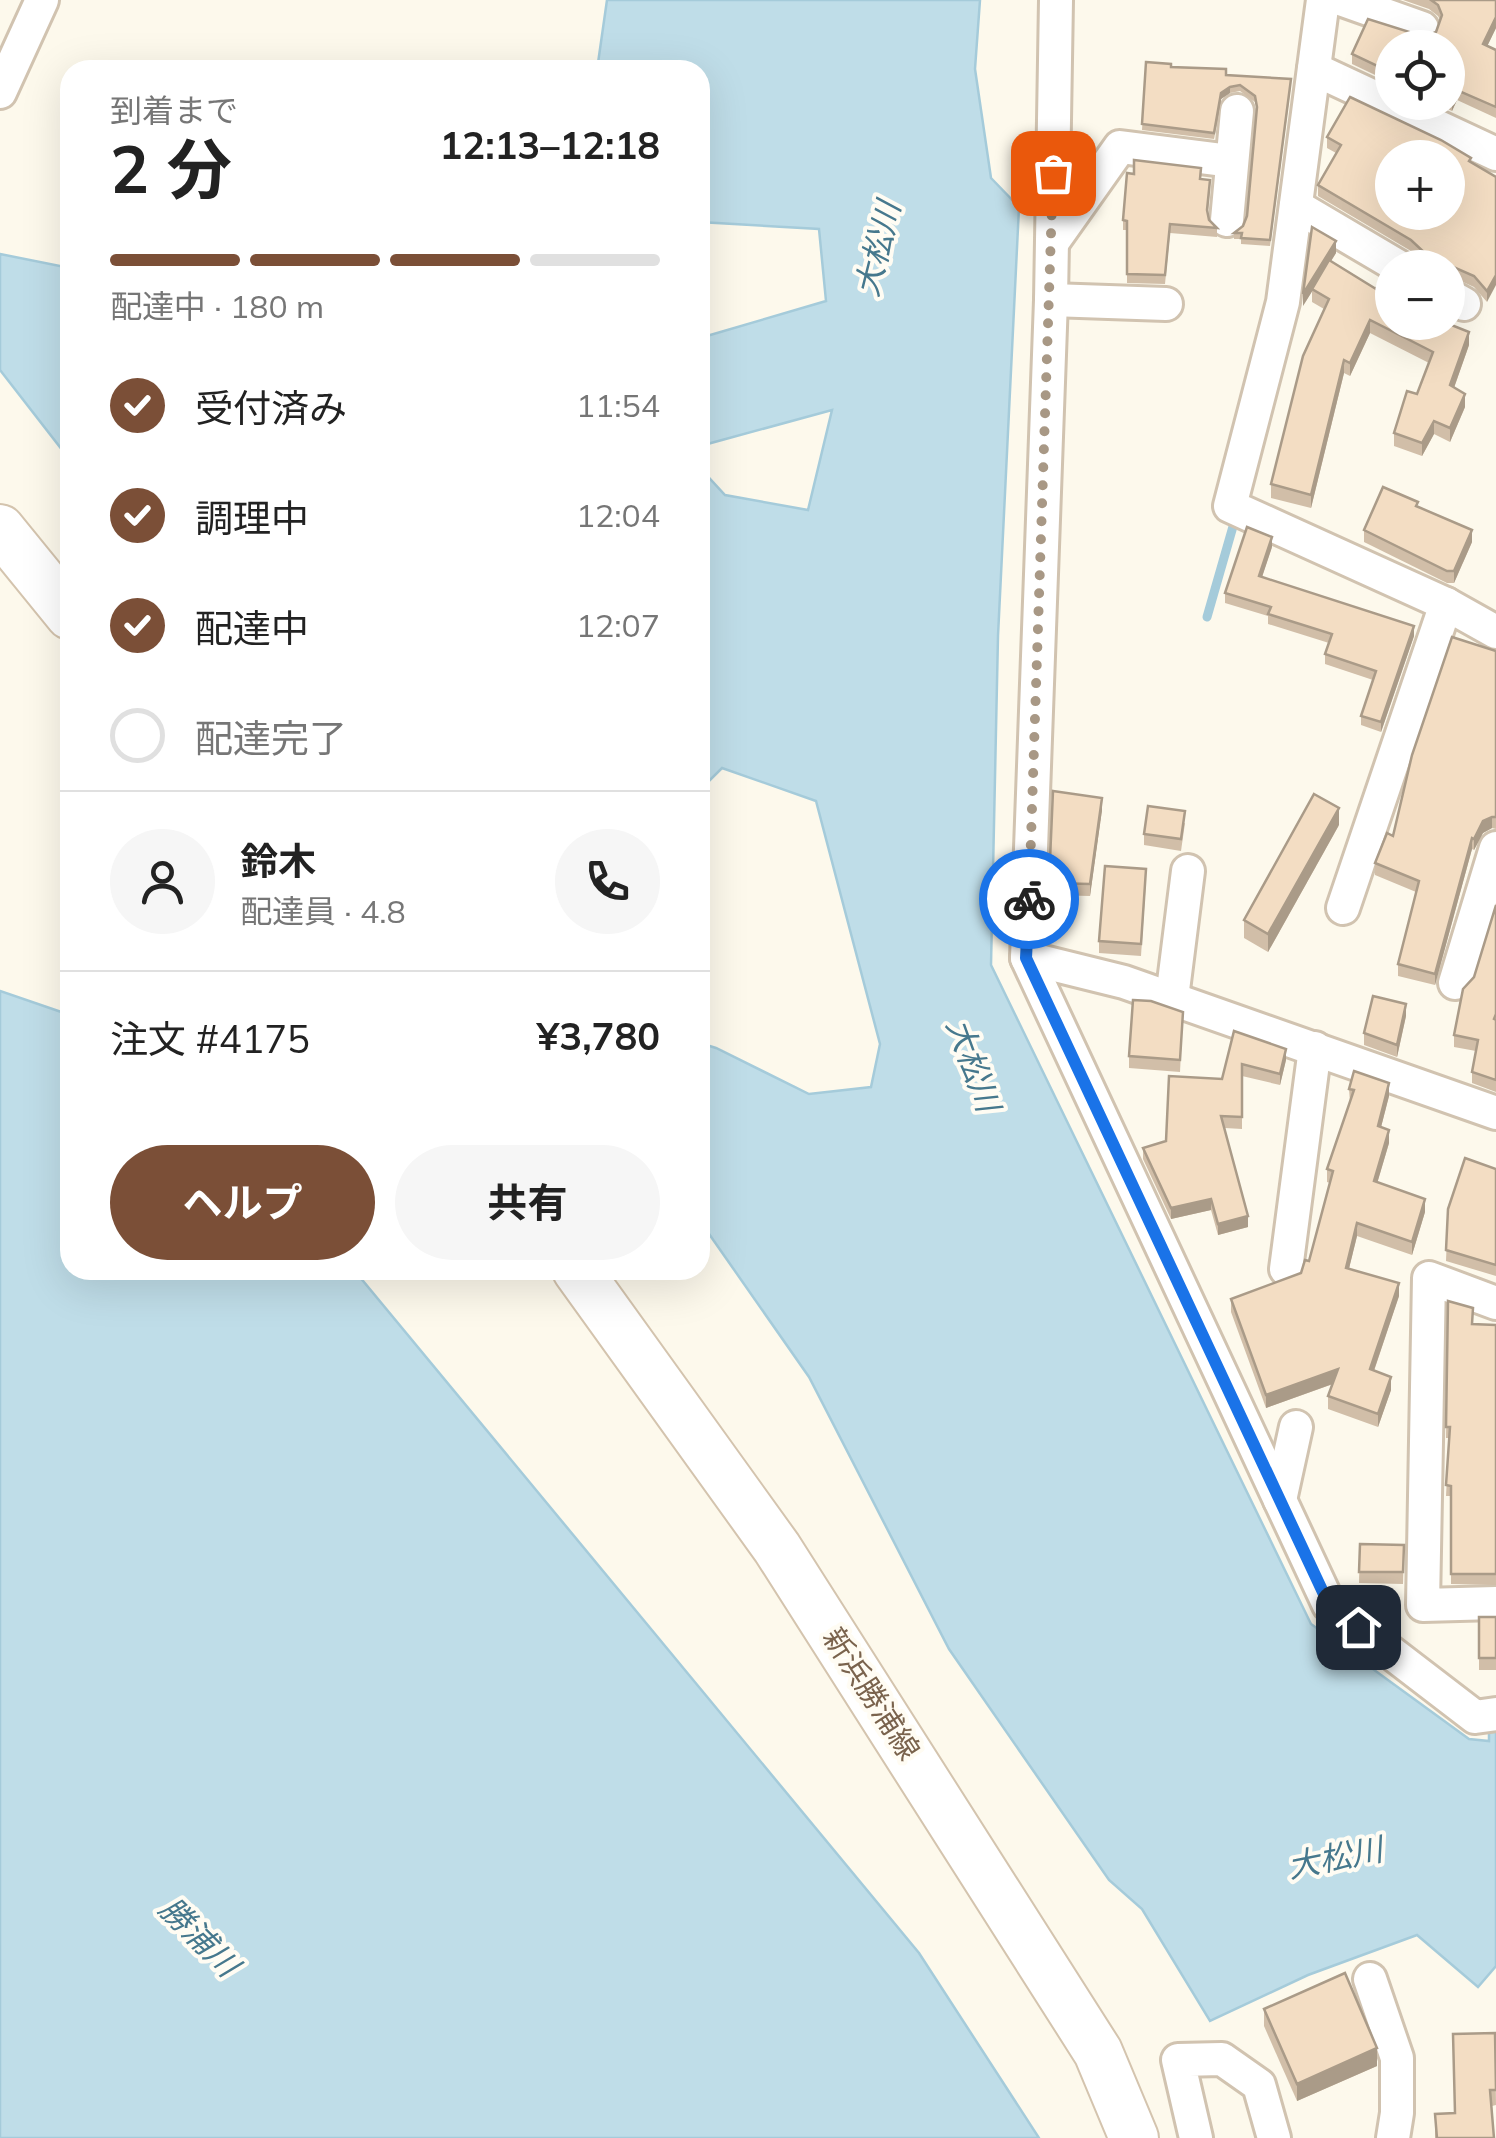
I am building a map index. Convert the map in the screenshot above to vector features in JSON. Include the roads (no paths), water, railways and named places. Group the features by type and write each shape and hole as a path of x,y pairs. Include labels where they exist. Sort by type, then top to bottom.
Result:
{"main road":[{"path":"0,529 60,603"},
{"name":"新浜勝浦線","path":"584,1280 777,1548 891,1725 1098,2052 1134,2138"}],"street":[{"path":"0,92 42,0"},
{"path":"1056,0 1051,300 1026,958 1329,1605 1475,1717 1496,1714"},
{"path":"1324,0 1282,302 1230,506 1446,604 1496,632"},
{"path":"1343,0 1422,28"},
{"path":"1314,69 1496,154"},
{"path":"1226,220 1237,110"},
{"path":"1052,243 1120,147 1231,161"},
{"path":"1296,206 1375,253"},
{"path":"1051,300 1166,304"},
{"path":"1342,910 1446,604"},
{"path":"1455,982 1496,848"},
{"path":"1172,998 1188,871"},
{"path":"1026,958 1124,982 1496,1112"},
{"path":"1286,1269 1315,1048"},
{"path":"1496,1303 1429,1278 1423,1605 1496,1603"},
{"path":"1280,1500 1296,1427"},
{"path":"1370,1979 1396,2058 1397,2113 1393,2138"},
{"path":"1196,2138 1178,2060 1222,2060 1260,2085 1274,2138"}],"water":[{"name":"大松川","path":"607,0 980,0 975,69 991,178 1019,207 998,636 991,965 1311,1624 1469,1739 1489,1741 1489,1729 1496,1728 1496,1966 1478,1987 1417,1935 1308,1975 1210,2021 1142,1909 1109,1880 949,1649 809,1377 710,1235 710,1046 809,1094 871,1087 880,1044 816,801 722,768 710,780 710,479 725,495 808,510 832,410 710,443 710,335 826,301 819,229 710,223 710,60 598,60"},
{"path":"0,254 60,266 60,447 0,370"},
{"name":"勝浦川","path":"0,991 60,1012 60,1280 362,1280 919,1953 1039,2138 0,2138"}],"waterway":[{"path":"1207,617 1234,523"}]}
